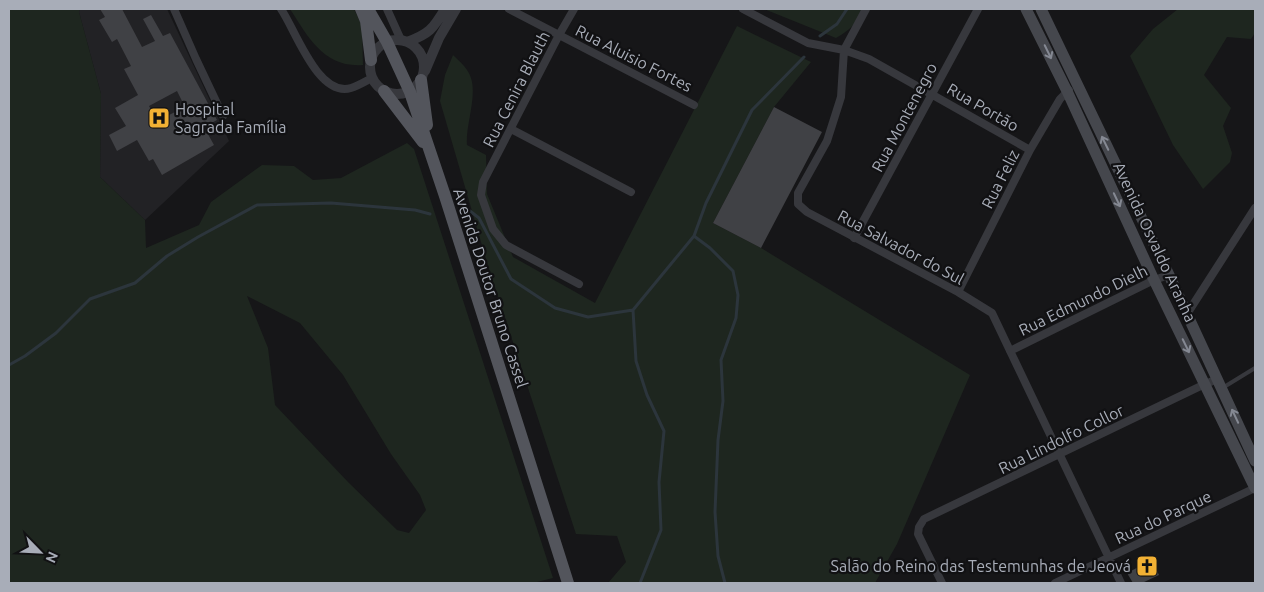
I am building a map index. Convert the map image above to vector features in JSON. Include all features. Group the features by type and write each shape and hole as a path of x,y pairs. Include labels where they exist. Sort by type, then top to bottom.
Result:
{"main road":[{"path":"361,9 366,21 371,60"},
{"name":"Avenida Doutor Bruno Cassel","path":"368,9 387,42 410,92 568,583"},
{"name":"Avenida Osvaldo Aranha","path":"1026,9 1072,88 1169,275 1255,461"},
{"name":"Avenida Osvaldo Aranha","path":"1041,9 1072,88 1154,280 1255,488"},
{"path":"423,77 430,152"},
{"path":"384,91 430,152"}],"street":[{"path":"174,9 223,116"},
{"path":"282,9 302,49 314,68 326,81 340,88 350,89 372,78"},
{"path":"387,9 404,41 418,49 424,60 423,77"},
{"path":"445,9 432,29 423,36 404,41 387,42 375,52 371,60 370,69 372,78 377,86 393,94 410,92 423,77 439,38 456,9"},
{"name":"Rua Aluisio Fortes","path":"509,9 694,104"},
{"name":"Rua Cenira Blauth","path":"574,9 483,182 481,195 493,230 506,245 579,284"},
{"name":"Rua Portão","path":"743,9 808,43 844,50 869,59 1030,150"},
{"path":"844,50 866,9"},
{"name":"Rua Montenegro","path":"854,238 978,9"},
{"name":"Rua Salvador do Sul","path":"844,50 841,97 827,141 798,193 798,204 807,212 958,292 992,313 1010,351"},
{"name":"Rua Feliz","path":"958,292 1030,150 1060,99 1072,88"},
{"path":"511,129 631,192"},
{"path":"1187,314 1255,208"},
{"name":"Rua Edmundo Dielh","path":"1010,351 1154,280 1169,275"},
{"path":"1010,351 1121,583"},
{"name":"Rua Lindolfo Collor","path":"942,583 918,534 919,527 924,519 1205,384 1220,384"},
{"name":"Rua do Parque","path":"1055,583 1255,488"}],"lane":[{"path":"1220,384 1255,368"}],"shaded area":[{"path":"9,9 80,9 79,12 101,94 100,177 145,220 146,248 199,225 211,202 262,165 294,166 313,180 341,178 407,143 414,149 553,578 533,583 9,583","holes":["247,296 300,323 343,375 391,454 420,495 426,510 409,533 397,530 348,482 275,405 268,348"]},
{"name":"Hospital Sagrada Família","path":"80,9 167,9 229,141 145,220 100,177 101,94 79,12"},
{"path":"290,9 354,9 362,26 363,65 349,65 328,56 311,40"},
{"path":"764,9 864,9 853,26 836,38"},
{"path":"1178,9 1255,9 1255,33 1251,39 1227,37 1204,75 1231,108 1223,126 1232,153 1230,162 1203,189 1173,145 1130,56 1153,29"},
{"path":"737,26 811,62 774,107 713,223 761,248 970,375 897,544 875,583 608,583 626,562 617,536 576,534 488,266 440,101 445,75 453,55 467,70 473,87 467,145 486,155 487,194 513,257 595,303"}],"building":[{"path":"100,9 122,9 142,47 155,41 143,19 151,15 163,36 170,33 217,120 204,127 214,145 162,175 153,159 149,161 137,140 117,151 109,135 126,126 115,108 138,95 124,69 131,66 117,39 112,42 99,20 105,17","holes":["177,91 185,107 157,121 149,106"]},
{"path":"774,107 822,132 761,248 713,223"},
{"name":"Salão do Reino das Testemunhas de Jeová","path":"1152,560 1159,575 1142,583 1133,583 1127,573"}],"waterway":[{"path":"820,36 837,24 847,9"},
{"path":"470,211 479,218 511,279 555,308 588,317 633,310 694,236 706,203 752,110 804,57"},
{"path":"9,365 25,356 56,333 90,299 135,283 167,256 257,205 331,203 415,210 430,214"},
{"path":"694,236 710,248 733,271 738,295 736,318 721,360 723,401 718,440 715,512 718,556 725,583"},
{"path":"633,310 636,361 647,395 664,431 659,482 661,530 640,583"}],"place":[{"name":"Hospital Sagrada Família","path":"159,118"},
{"name":"Salão do Reino das Testemunhas de Jeová","path":"1147,566"}]}
